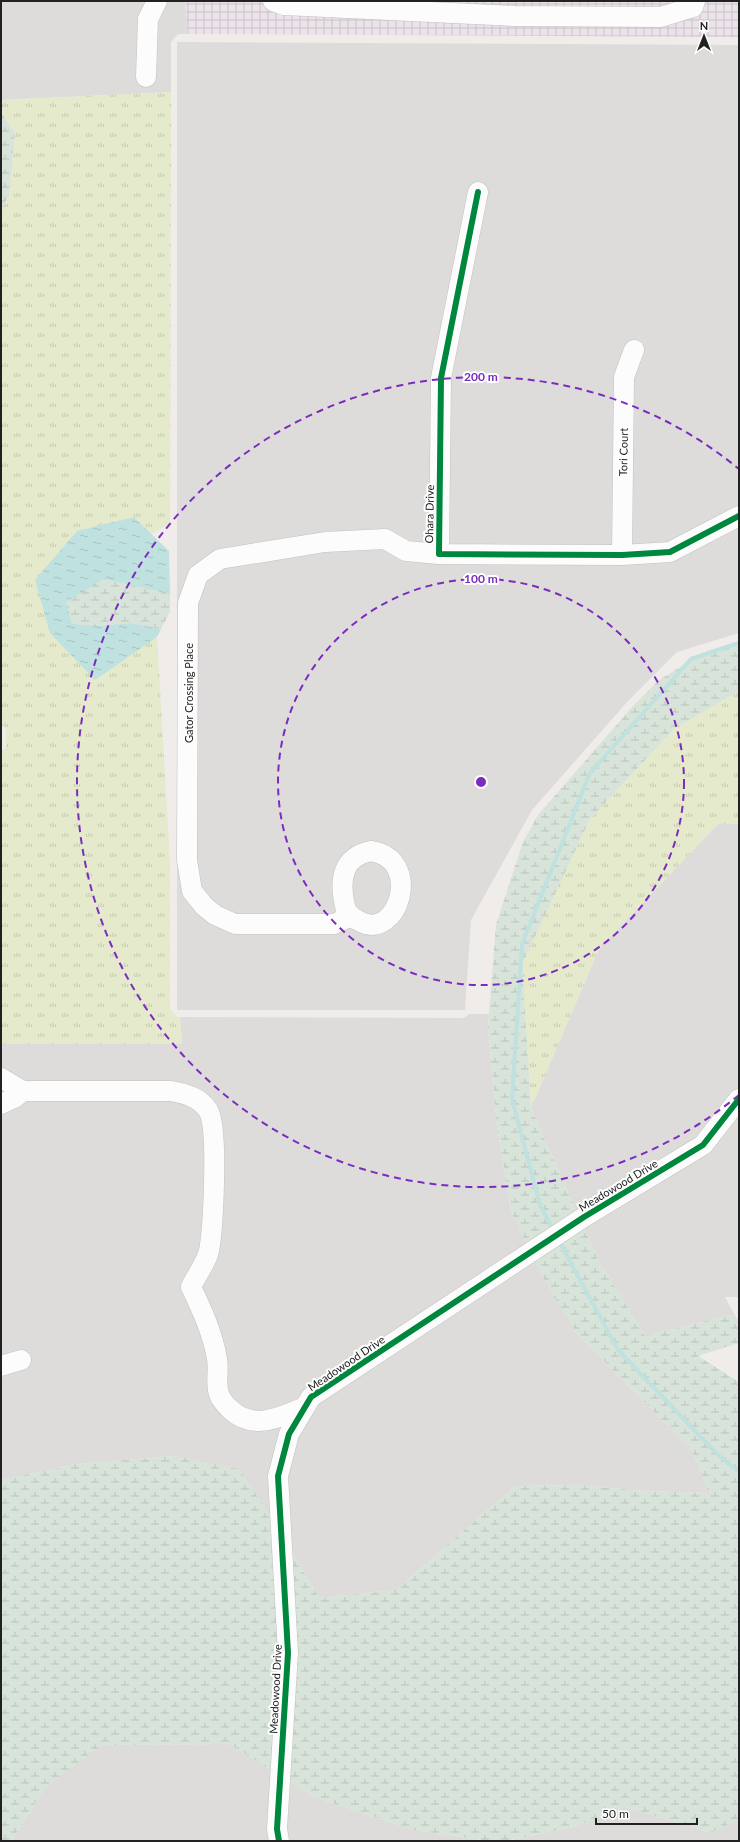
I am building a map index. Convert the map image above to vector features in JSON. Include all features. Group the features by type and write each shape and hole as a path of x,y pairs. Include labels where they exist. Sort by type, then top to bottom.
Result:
{"street":[{"path":"146,77 148,19 157,1"},
{"path":"273,1 284,5 508,15 661,17 693,7 695,1"},
{"name":"Ohara Drive","path":"478,192 441,378 439,554 622,555 670,552 739,516"},
{"name":"Tori Court","path":"622,555 624,377 634,350"},
{"name":"Gator Crossing Place","path":"351,916 334,924 235,924 215,915 204,906 192,891 187,860 188,602 198,575 220,559 325,542 385,539 406,551 439,554"},
{"path":"1,1078 24,1091 171,1091 185,1093 197,1098 209,1111 213,1136 212,1223 208,1253 191,1287 212,1338 218,1360 218,1390 226,1405 236,1415 253,1421 277,1419 305,1407"},
{"path":"1,1104 24,1091"},
{"name":"Meadowood Drive","path":"279,1841 277,1829 288,1653 278,1476 289,1434 311,1397 584,1217 703,1145 739,1099"},
{"path":"1,1366 20,1360"}],"shaded area":[{"path":"1,1 185,1 188,34 178,34 171,42 171,92 1,100"},
{"path":"185,1 739,1 739,37 188,34"},
{"path":"177,42 739,45 739,633 677,652 629,700 532,810 471,920 465,1010 177,1010"},
{"path":"718,824 739,824 739,1297 725,1297 734,1314 645,1336 597,1258 531,1108 599,949"},
{"path":"469,1014 489,1014 488,1026 496,1120 511,1211 577,1334 691,1449 710,1493 642,1491 579,1485 515,1486 396,1590 319,1598 275,1523 175,1456 76,1464 1,1480 1,1044 182,1044 180,1017 464,1018"},
{"path":"229,1744 314,1797 414,1830 488,1841 12,1841 45,1787 101,1745"},
{"path":"626,1807 711,1833 739,1819 739,1841 506,1841 569,1828"}],"green space":[{"path":"171,92 170,523 152,534 134,517 35,580 95,679 157,637 170,863 170,1009 177,1017 180,1017 182,1044 1,1044 1,752 6,747 6,728 1,725 1,208 9,196 15,134 1,112 1,100"},
{"path":"1,112 15,134 9,196 1,208"},
{"path":"104,579 170,594 170,612 161,629 130,623 101,626 72,624 65,602"},
{"path":"739,641 739,691 674,729 590,819 522,964 531,1108 597,1258 645,1336 734,1314 739,1321 739,1343 698,1356 739,1382 739,1819 711,1833 626,1807 569,1828 506,1841 488,1841 414,1830 314,1797 229,1744 102,1745 45,1787 12,1841 1,1841 1,1480 76,1464 175,1456 239,1469 275,1523 319,1598 396,1590 515,1486 579,1485 642,1491 709,1493 691,1449 577,1334 540,1273 511,1211 496,1120 488,1026 496,925 523,842 538,815 633,706 659,680 707,651"},
{"path":"739,691 739,824 718,824 599,949 531,1108 521,960 590,819 674,729"}],"water":[{"path":"134,517 169,551 170,594 104,579 66,602 72,624 101,626 130,623 161,629 157,637 95,680 50,633 35,580 77,531"}],"waterway":[{"path":"554,1231 540,1205 512,1099 522,944 590,773 691,659 739,643"},
{"path":"559,1241 618,1350 717,1454 739,1472"}],"cycle path":[{"path":"478,192 441,378 439,554 622,555 670,552 739,516"},
{"path":"279,1841 277,1829 288,1653 278,1476 289,1434 311,1397 584,1217 703,1145 739,1099"}]}
